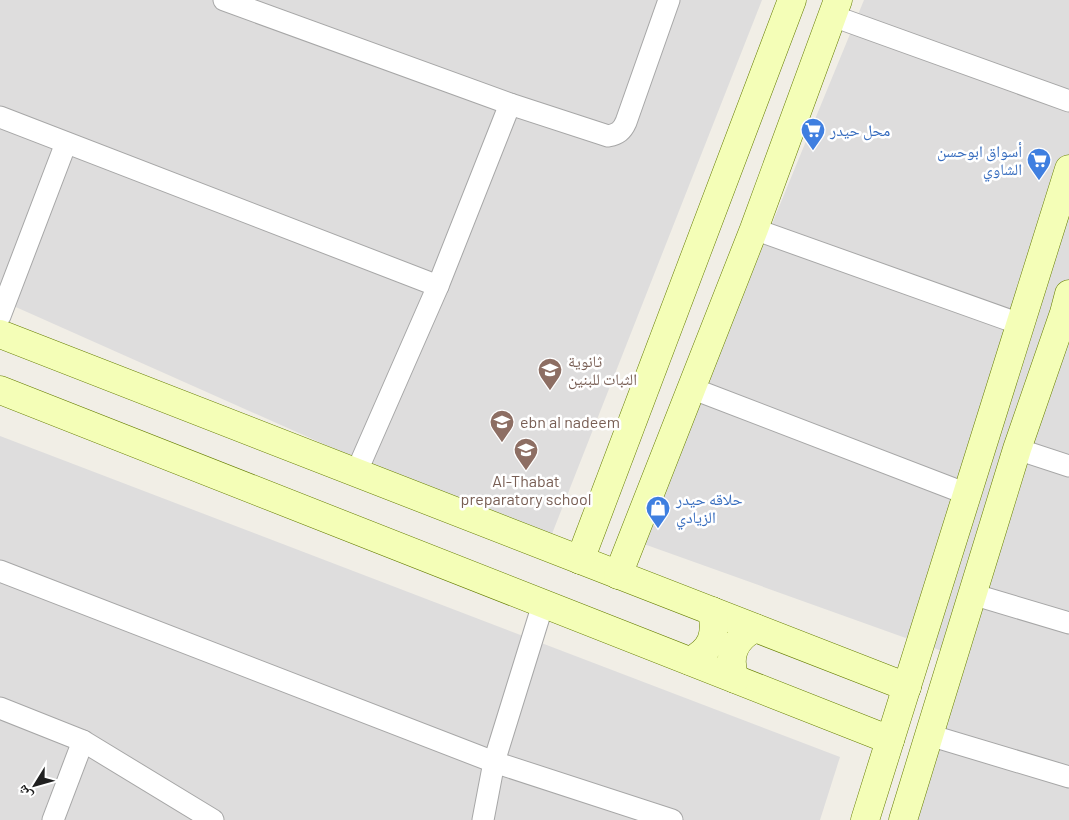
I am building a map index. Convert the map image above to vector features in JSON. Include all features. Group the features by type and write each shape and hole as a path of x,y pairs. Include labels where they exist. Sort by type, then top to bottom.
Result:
{"main road":[{"path":"580,560 792,0"},
{"path":"618,575 754,229 836,8"},
{"path":"865,820 1020,324 1062,215 1068,175"},
{"path":"903,820 1017,449 1067,308"},
{"path":"0,334 907,686"},
{"path":"0,390 890,740"},
{"path":"592,529 605,540 614,543 631,542"},
{"path":"690,661 706,650 712,641 714,632 712,611"},
{"path":"735,679 731,662 736,645 741,638 755,628"}],"street":[{"path":"224,0 510,104 608,136 616,134 623,129 670,0"},
{"path":"836,8 1069,101"},
{"path":"356,473 438,286 510,104"},
{"path":"0,117 438,286"},
{"path":"0,316 66,143"},
{"path":"754,229 1020,324"},
{"path":"691,388 967,494"},
{"path":"1017,449 1069,466"},
{"path":"0,571 494,762 672,820"},
{"path":"972,594 1069,623"},
{"path":"483,820 494,762 543,604"},
{"path":"0,708 83,741 213,820"},
{"path":"929,734 1069,777"},
{"path":"53,820 83,741"}],"shaded area":[{"path":"0,0 762,0 548,544 0,300"},
{"path":"864,0 1069,0 1069,820 905,820 956,656 641,543"},
{"path":"0,436 840,757 820,820 0,820"}],"place":[{"name":"محل حيدر","path":"813,151"},
{"name":"أسواق ابوحسن الشاوي","path":"1039,181"},
{"name":"ثانوية الثبات للبنين","path":"550,391"},
{"name":"ebn al nadeem","path":"502,443"},
{"name":"Al-Thabat preparatory school","path":"526,471"},
{"name":"حلاقه حيدر الزيادي","path":"658,529"}]}
